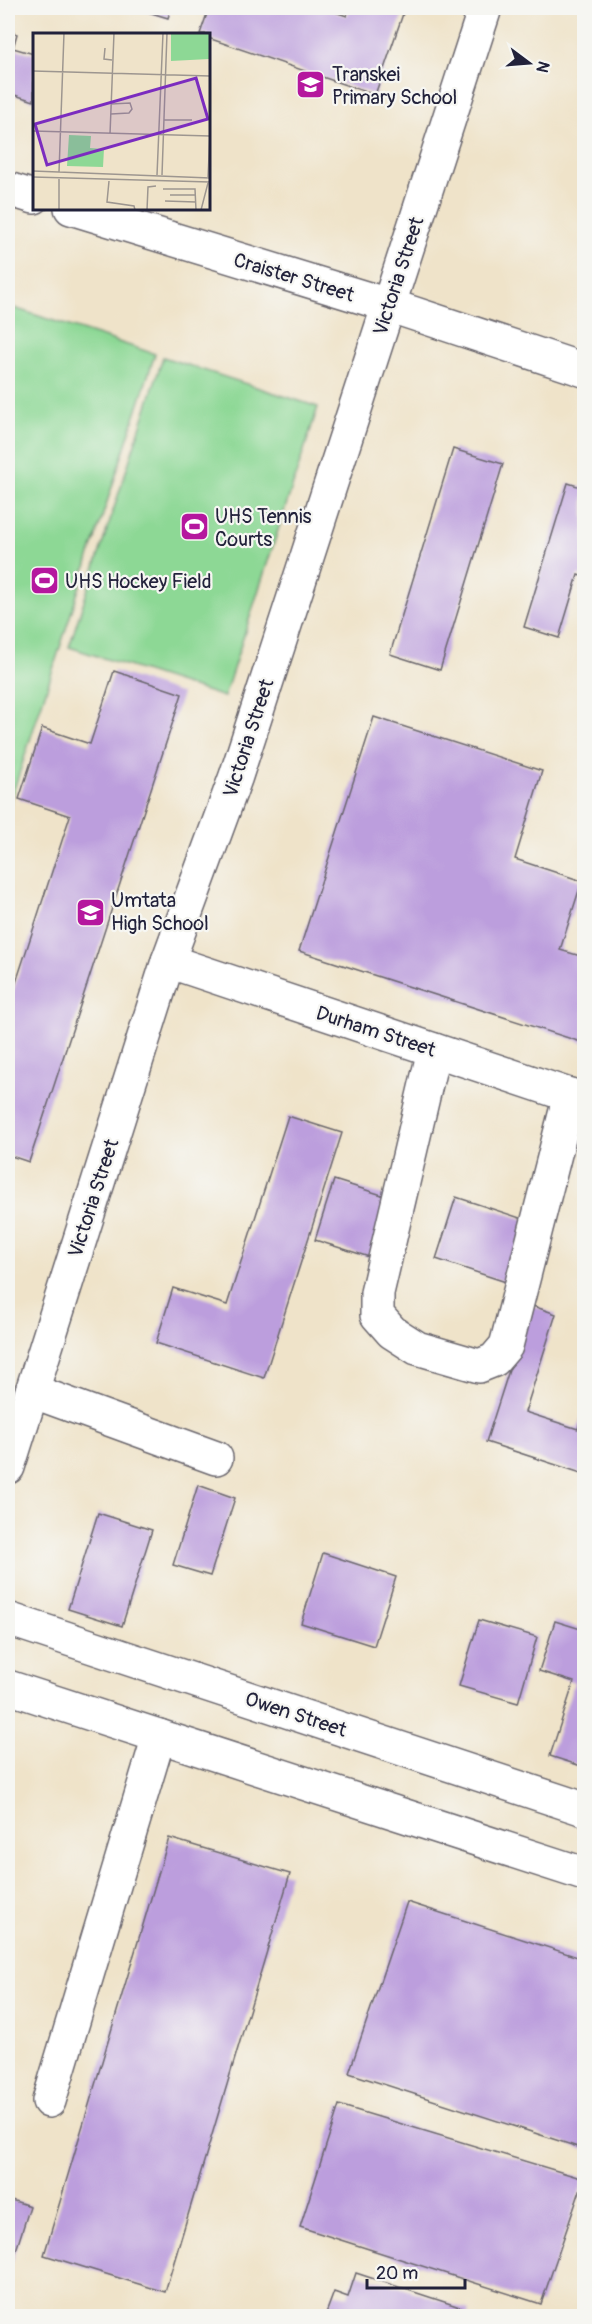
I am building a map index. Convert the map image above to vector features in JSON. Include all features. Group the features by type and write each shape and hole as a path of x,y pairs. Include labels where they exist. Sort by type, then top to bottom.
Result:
{"street":[{"name":"Victoria Street","path":"8,1467 168,961 236,776 485,8"},
{"path":"8,189 33,197"},
{"name":"Craister Street","path":"78,210 388,305 585,370"},
{"name":"Durham Street","path":"168,961 578,1098"},
{"path":"434,1050 376,1293 376,1315 392,1332 417,1348 479,1366 494,1360 506,1346 578,1098"},
{"path":"32,1391 216,1458"},
{"name":"Owen Street","path":"8,1619 585,1809"},
{"path":"8,1687 585,1874"},
{"path":"49,2102 159,1736"}],"green space":[{"name":"UHS Hockey Field","path":"8,306 155,354 8,808"},
{"name":"UHS Tennis Courts","path":"163,357 318,407 224,697 69,647"}],"building":[{"path":"135,8 171,8 168,18"},
{"path":"209,8 323,8 347,16 349,8 405,8 375,95 210,39 210,33 200,33"},
{"path":"8,31 17,34 13,48 33,54 33,101 8,93"},
{"path":"453,449 503,464 440,670 390,654"},
{"path":"568,483 584,488 584,577 578,575 559,638 524,627"},
{"path":"114,671 182,694 29,1162 8,1155 8,1007 70,816 19,799 42,728 90,744"},
{"path":"374,717 542,771 515,859 582,881 560,950 584,957 584,1043 299,951"},
{"path":"288,1116 342,1133 264,1378 156,1343 173,1288 227,1305"},
{"path":"334,1180 414,1205 395,1265 315,1240"},
{"path":"456,1197 532,1222 512,1284 436,1259"},
{"path":"530,1305 556,1314 525,1412 578,1429 584,1408 584,1474 486,1442"},
{"path":"198,1485 235,1498 210,1576 173,1565"},
{"path":"98,1513 152,1530 122,1626 68,1609"},
{"path":"323,1553 396,1577 374,1646 301,1623"},
{"path":"479,1620 537,1637 518,1703 459,1686"},
{"path":"555,1621 584,1630 584,1767 550,1756 574,1682 539,1671"},
{"path":"169,1838 290,1874 165,2292 44,2255"},
{"path":"407,1902 584,1959 584,2149 349,2073"},
{"path":"339,2105 584,2179 541,2304 300,2227"},
{"path":"8,2199 30,2206 8,2276"},
{"path":"356,2273 469,2310 467,2316 325,2316 334,2292 348,2297"}],"place":[{"name":"Transkei Primary School","path":"311,85"},
{"name":"UHS Tennis Courts","path":"194,527"},
{"name":"UHS Hockey Field","path":"44,581"},
{"name":"Umtata High School","path":"90,912"}]}
